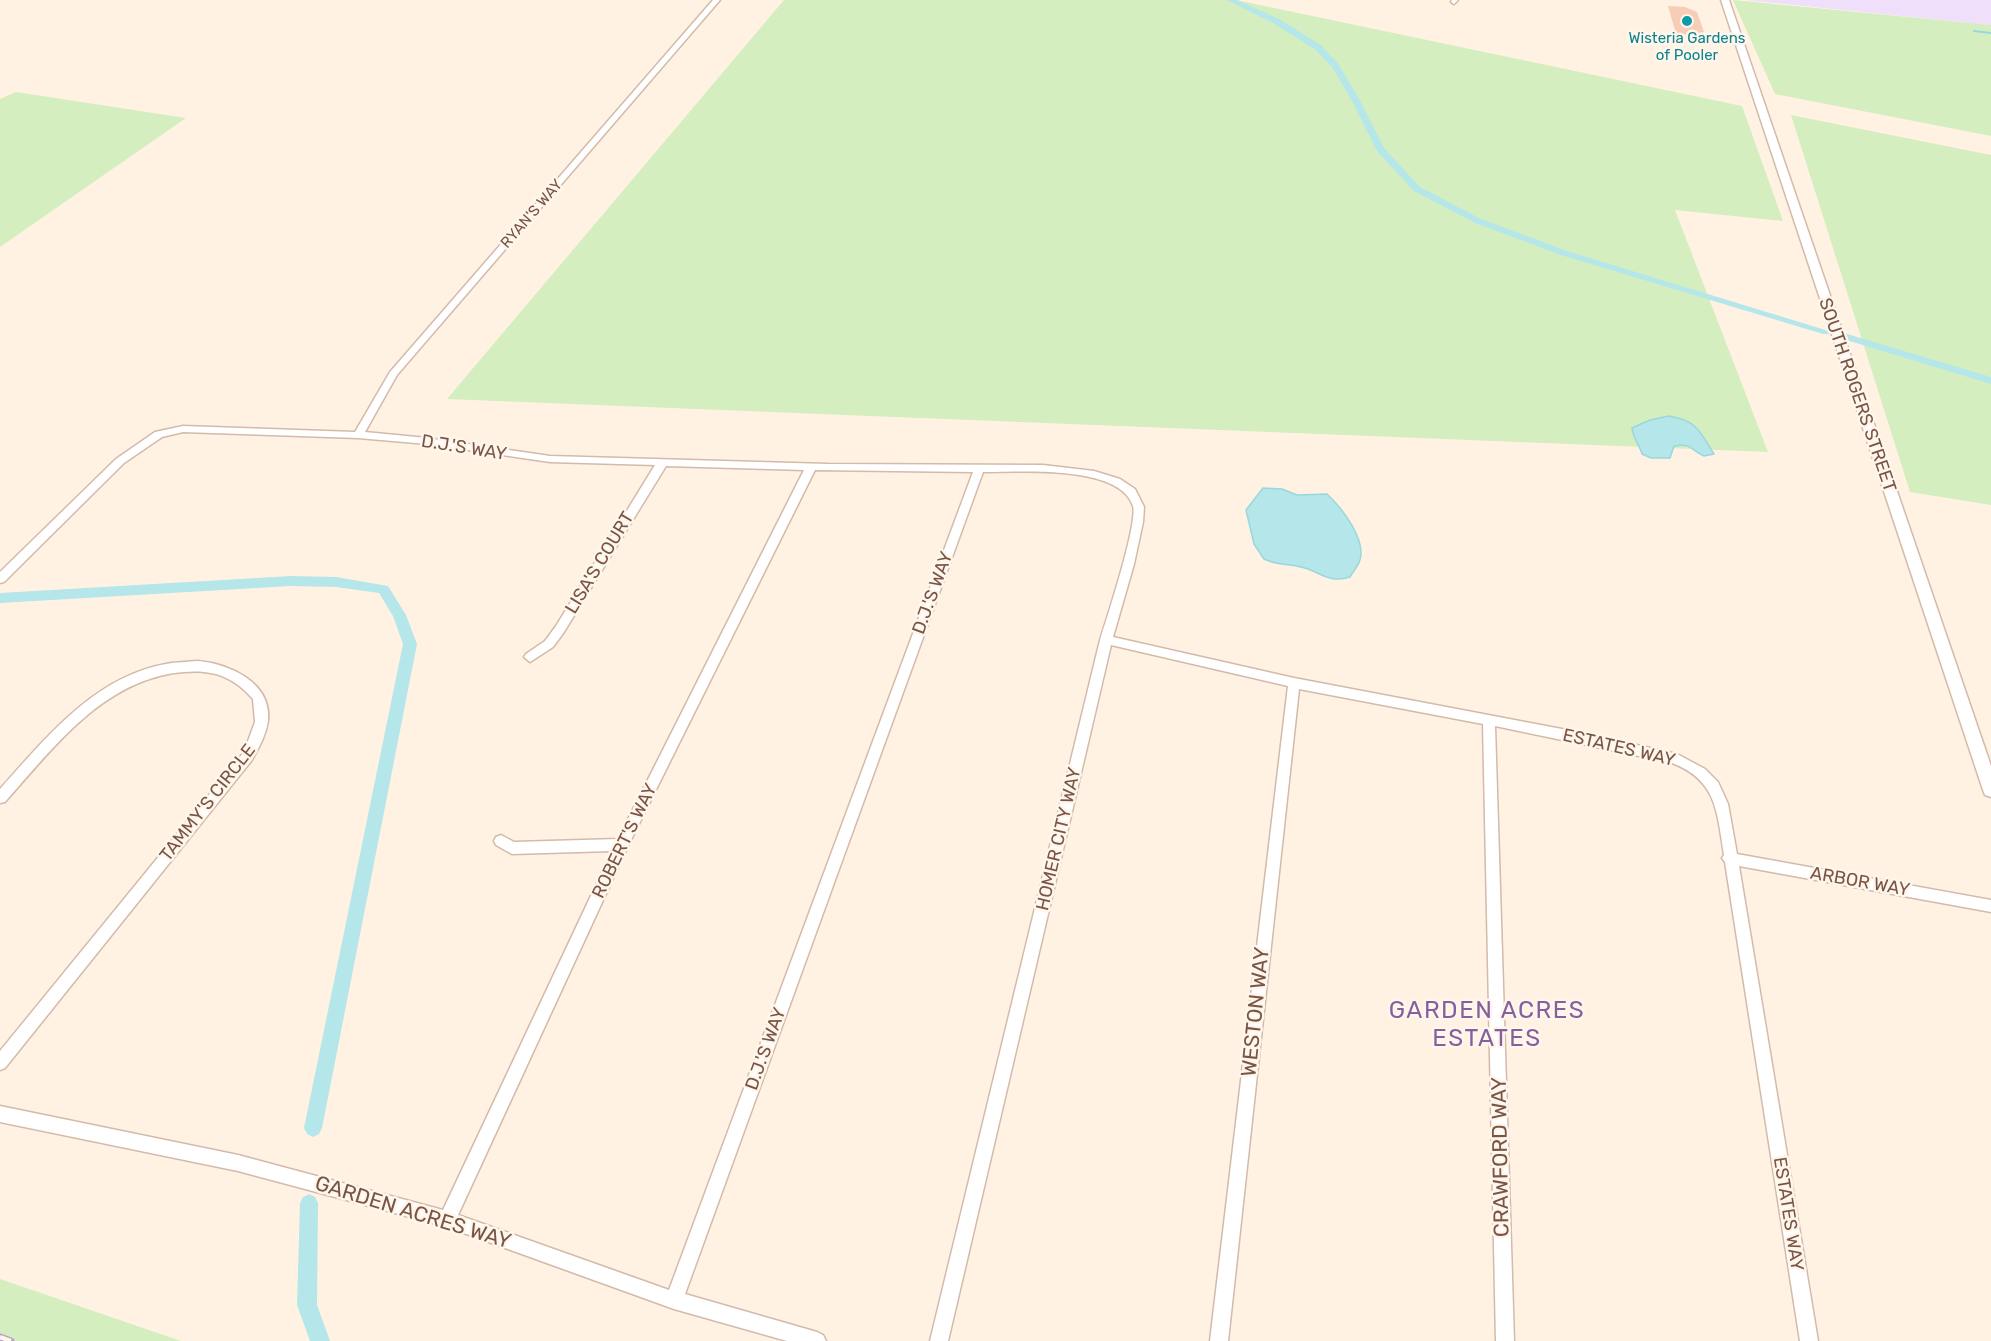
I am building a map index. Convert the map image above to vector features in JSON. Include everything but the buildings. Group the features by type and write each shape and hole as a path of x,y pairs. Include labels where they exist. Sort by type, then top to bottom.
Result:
{"street":[{"name":"RYAN'S WAY","path":"358,435 393,374 717,0"},
{"name":"SOUTH ROGERS STREET","path":"1725,0 1991,790"},
{"path":"0,579 120,461 159,434 191,429 358,435"},
{"name":"D.J.'S WAY","path":"358,435 427,441 550,459 811,467 979,469 674,1300"},
{"name":"LISA'S COURT","path":"530,657 549,644 560,629 662,463"},
{"name":"ROBERT'S WAY","path":"447,1219 622,845 811,467"},
{"name":"HOMER CITY WAY","path":"939,1341 1106,640 1125,582 1139,507 1131,492 1111,479 1087,471 979,469"},
{"name":"ESTATES WAY","path":"1106,640 1294,682 1489,722 1588,739 1685,763 1701,773 1720,795 1809,1341"},
{"name":"TAMMY'S CIRCLE","path":"0,798 78,715 106,692 141,676 179,666 214,667 243,681 259,699 261,729 248,756 0,1063"},
{"name":"WESTON WAY","path":"1219,1341 1294,682"},
{"name":"CRAWFORD WAY","path":"1489,722 1493,804 1505,1341"},
{"path":"501,841 512,848 622,845"},
{"name":"ARBOR WAY","path":"1729,858 1991,906"},
{"name":"GARDEN ACRES WAY","path":"0,1114 238,1163 447,1219 674,1300 818,1341"}],"shaded area":[{"path":"1745,0 1991,0 1991,25"}],"green space":[{"path":"784,0 1236,0 1742,106 1783,221 1675,210 1768,452 447,399"},
{"path":"1733,0 1991,25 1991,136 1775,94"},
{"path":"16,92 186,118 0,247 0,99"},
{"path":"1791,115 1991,155 1991,505 1910,492"},
{"path":"0,1279 181,1341 0,1341"}],"water":[{"path":"1669,416 1686,421 1697,428 1714,454 1704,456 1688,446 1680,445 1674,446 1670,458 1651,458 1642,454 1632,428 1650,420"},
{"path":"1263,488 1282,489 1297,495 1327,494 1333,500 1351,524 1361,552 1357,567 1350,577 1330,578 1308,569 1264,559 1254,544 1246,510"}],"waterway":[{"path":"1231,0 1276,21 1319,48 1335,66 1353,95 1380,149 1417,189 1478,221 1564,253 1827,332"},
{"path":"1974,31 1991,33"},
{"path":"1847,337 1991,381"},
{"path":"0,598 291,581 336,582 383,589 399,615 410,644 313,1128"},
{"path":"309,1203 307,1305 320,1341"}],"railway":[{"path":"0,1337 11,1341"}],"place":[{"name":"Wisteria Gardens of Pooler","path":"1687,21"}],"district":[{"name":"GARDEN ACRES ESTATES","path":"1487,1025"}]}
